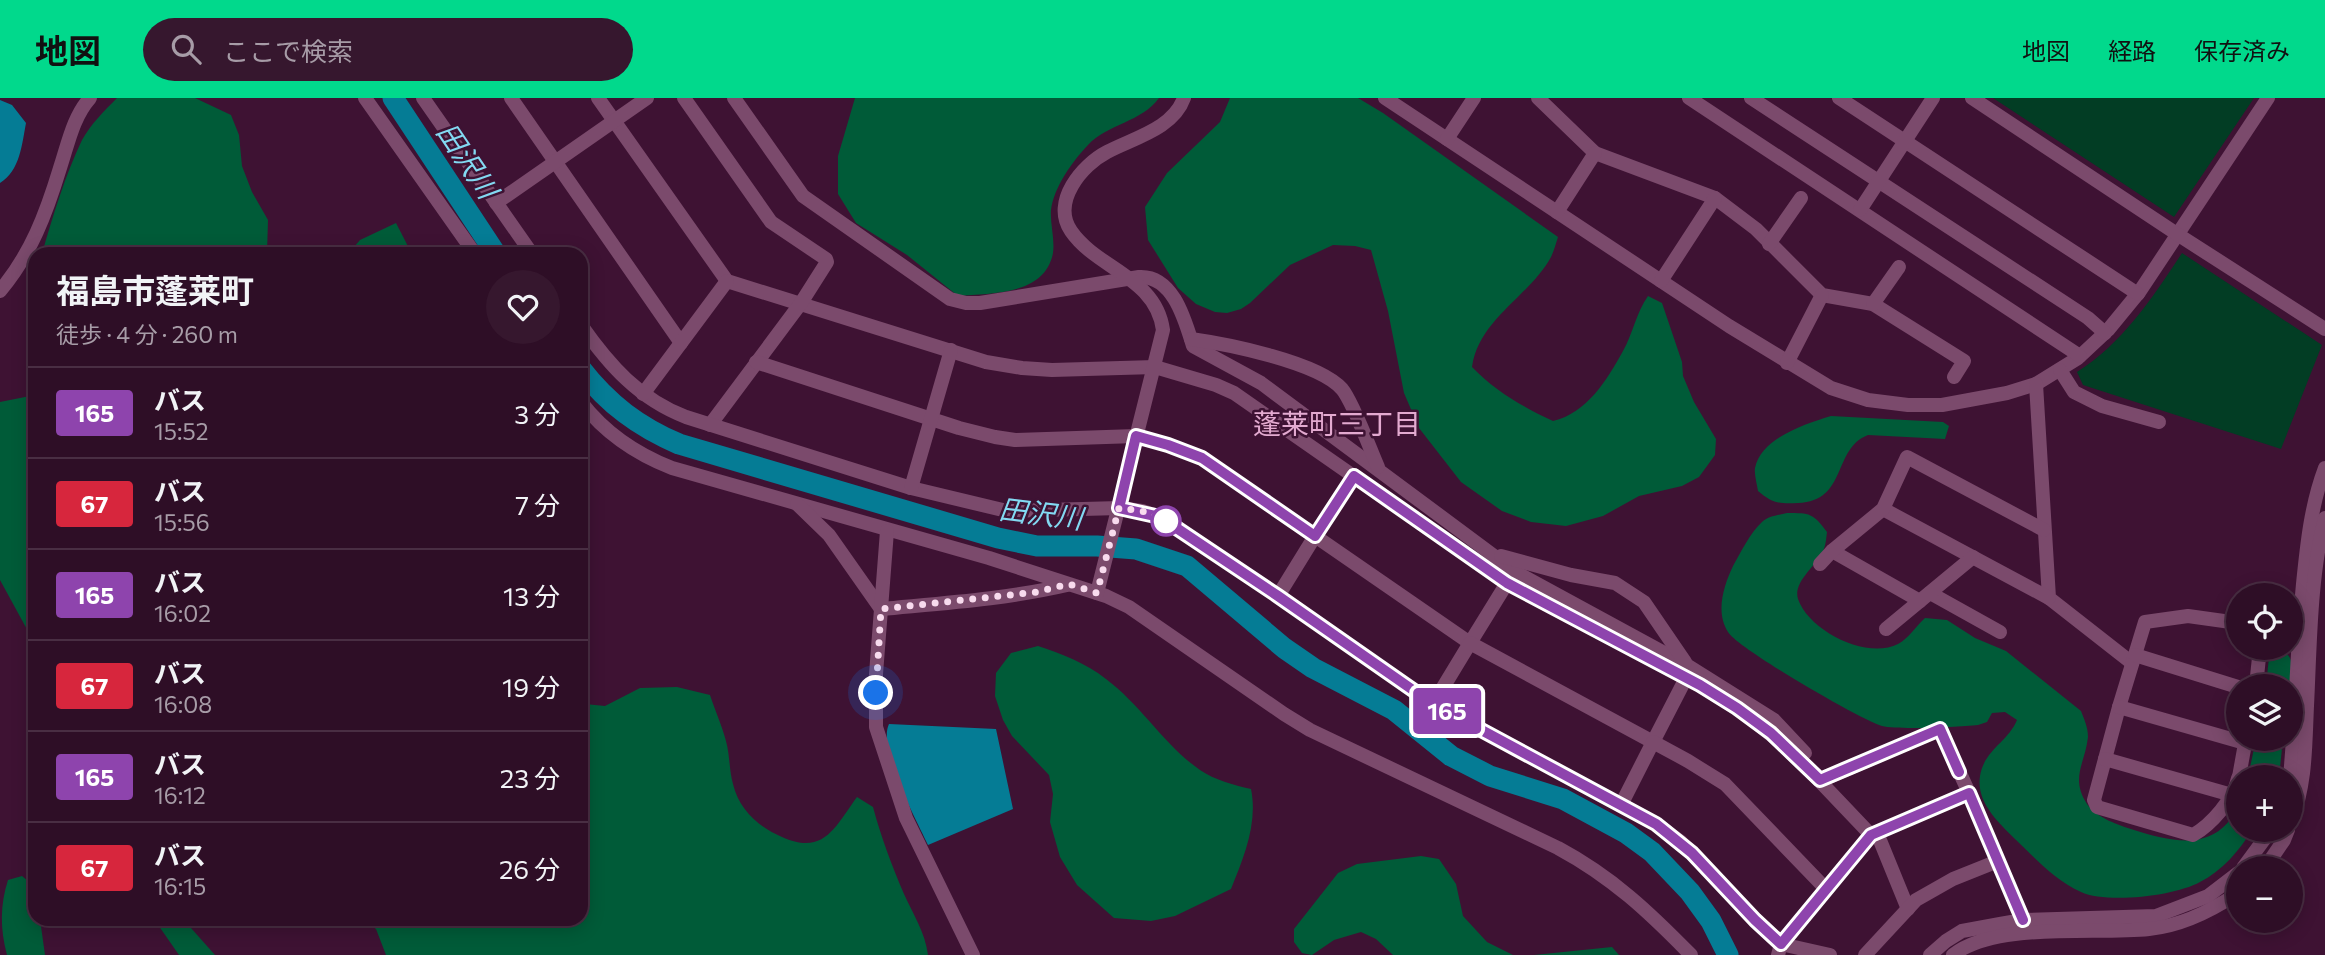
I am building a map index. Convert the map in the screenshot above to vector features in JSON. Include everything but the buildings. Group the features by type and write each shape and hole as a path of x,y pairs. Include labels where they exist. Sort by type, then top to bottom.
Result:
{"street":[{"path":"31,247 38,234 68,140 90,98"},
{"path":"365,98 470,247"},
{"path":"423,98 527,247"},
{"path":"511,98 681,343"},
{"path":"597,98 727,281 986,362 1022,368 1155,367 1216,385 1234,393 1507,583 1687,672"},
{"path":"496,203 647,98"},
{"path":"684,98 771,222 827,258 801,303 710,425"},
{"path":"734,98 803,196 950,299 966,303 996,301 1147,276 1163,285 1182,314 1193,345 1261,383 1517,573 1774,720 1874,834 1908,909"},
{"path":"1097,593 1163,330 1161,316 1146,291 1074,235 1064,216 1067,195 1082,172 1105,153 1149,133 1172,116 1184,98"},
{"path":"1385,98 1661,281 1831,388 1868,400 1908,405 1942,405 2007,393 2036,384 2080,356 2105,333 2138,294 2268,98"},
{"path":"1447,139 1474,98"},
{"path":"1538,98 1595,153 1715,198 1756,229 1822,295 1873,304 1964,361 1954,377"},
{"path":"1689,98 2080,356"},
{"path":"1751,98 2088,318 2105,333"},
{"path":"1839,98 2138,294"},
{"path":"1860,211 1933,98"},
{"path":"1972,98 2325,329"},
{"path":"1557,212 1595,153"},
{"path":"1661,281 1715,198"},
{"path":"1769,244 1801,198"},
{"path":"0,291 28,253"},
{"path":"1873,304 1899,267"},
{"path":"643,394 727,281"},
{"path":"1787,362 1822,295"},
{"path":"588,334 615,369 643,394 674,412 710,425 911,488 1007,511 1119,508 1160,517 1433,704 1656,824 1681,842 1780,949 1830,955"},
{"path":"1191,340 1302,365 1331,380 1343,390 1378,468"},
{"path":"911,488 951,350"},
{"path":"756,362 959,428 1015,440 1136,436 1202,458 1470,643 1725,784 1826,889"},
{"path":"2060,369 2074,393 2102,406 2160,422"},
{"path":"2036,384 2049,598"},
{"path":"588,410 604,427 648,459 887,531 989,558 1097,593 1129,607 1310,730 1558,848 1598,871 1637,902 1691,955"},
{"path":"1820,564 1883,509 1907,457 2044,530"},
{"path":"2303,786 2307,544 2312,512 2325,468"},
{"path":"1278,596 1354,476"},
{"path":"796,503 829,535 881,609"},
{"path":"1883,509 2049,598 2134,659 2226,684"},
{"path":"2291,765 2304,654 2325,518"},
{"path":"887,531 876,674 876,727 906,818 973,955"},
{"path":"1832,551 2000,632"},
{"path":"1493,554 1571,575 1615,583 1644,602 1687,672"},
{"path":"1886,629 1973,557"},
{"path":"1433,704 1507,583"},
{"path":"881,609 1024,593 1069,584"},
{"path":"2226,621 2188,616 2145,622 2094,800 2097,807 2193,835 2202,830 2226,802"},
{"path":"2304,654 2325,656"},
{"path":"1621,805 1687,672"},
{"path":"2119,707 2226,736"},
{"path":"1824,778 1940,729 2023,920"},
{"path":"2105,759 2226,793"},
{"path":"1780,949 1826,889 1874,834 1969,793"},
{"path":"1865,955 1908,909 1933,890 1998,861"},
{"path":"1930,955 1962,931 2023,920 2156,916 2208,896 2226,882"},
{"path":"1953,955 1967,945 2032,931 2118,931 2161,927 2181,923 2226,901"}],"green space":[{"path":"117,98 195,98 231,115 239,135 242,166 252,192 268,220 267,247 44,247 70,167 82,140"},
{"path":"855,98 1159,98 1143,113 1096,138 1070,167 1053,201 1053,253 1048,267 1039,277 1028,285 1014,289 958,296 907,255 856,223 838,194 838,156"},
{"path":"1230,98 1358,98 1558,237 1551,257 1542,271 1484,335 1472,367 1510,398 1553,421 1576,411 1603,384 1623,351 1648,296 1662,303 1682,362 1683,376 1694,402 1716,439 1715,455 1699,477 1682,486 1639,496 1603,516 1566,526 1531,522 1502,511 1461,482 1419,428 1404,393 1388,311 1371,250 1333,245 1290,265 1241,309 1227,313 1215,312 1196,304 1178,288 1148,240 1145,207 1167,173 1220,122"},
{"path":"1993,98 2254,98 2174,217"},
{"path":"396,223 408,247 354,247 360,240"},
{"path":"2182,253 2322,345 2281,449 2083,385 2077,372 2122,334 2148,303"},
{"path":"28,396 28,631 0,580 0,402"},
{"path":"1831,416 1943,422 1949,426 1945,439 1868,435 1849,451 1833,484 1825,494 1814,500 1781,503 1758,491 1755,468 1766,448 1786,434"},
{"path":"1787,513 1810,515 1827,532 1823,550 1797,593 1804,611 1826,632 1856,645 1885,648 1902,642 1925,618 1947,620 1975,638 2006,651 2081,711 2088,737 2080,771 2080,786 2087,804 2096,813 2115,823 2178,840 2205,838 2226,825 2226,842 2244,842 2242,845 2233,856 2226,856 2226,863 2208,877 2175,891 2141,897 2093,896 2062,881 2002,826 1981,794 1982,767 2017,720 2005,712 1992,713 1987,722 1978,725 1915,728 1882,726 1800,683 1753,653 1728,632 1721,607 1724,590 1733,566 1750,537 1762,522"},
{"path":"1038,646 1074,660 1106,679 1119,689 1175,749 1200,770 1224,782 1251,789 1251,827 1231,889 1175,916 1151,921 1114,918 1077,885 1060,857 1050,822 1053,794 1049,775 1012,736 995,696 996,673 1011,653"},
{"path":"2269,660 2291,660 2291,674 2267,674"},
{"path":"677,687 710,695 726,741 732,779 740,802 765,828 782,837 796,842 818,841 835,828 857,797 873,807 895,873 922,931 928,955 386,955 376,929 372,926 588,926 588,704 605,706 640,688"},
{"path":"2253,751 2282,751 2280,765 2251,765"},
{"path":"1421,856 1439,859 1456,884 1463,916 1487,942 1513,955 1393,955 1376,939 1361,932 1334,940 1312,955 1302,953 1294,942 1294,929 1338,873 1357,864"},
{"path":"22,876 28,881 28,926 41,926 45,955 7,955 2,908 8,880"},
{"path":"159,926 189,926 215,955 179,955"},
{"path":"1612,947 1619,955 1534,955"}],"water":[{"path":"0,100 12,105 26,123 16,164 7,178 0,183"},
{"path":"889,724 996,729 1013,809 928,845 893,767 888,750"}],"waterway":[{"name":"田沢川","path":"393,98 491,247"},
{"name":"田沢川","path":"588,377 625,413 679,444 998,538 1037,546 1136,549 1187,566 1284,648 1313,668 1394,710 1451,756 1490,776 1563,799 1626,833 1652,852 1690,892 1711,921 1728,955"}],"bus line":[{"name":"165","path":"1959,772 1940,729 1820,780 1771,733 1737,708 1700,685 1507,583 1354,476 1315,536 1202,458 1136,436 1119,508 1160,517 1433,704 1656,824 1681,842 1704,864 1781,944 1871,835 1969,793 2023,920"}],"district":[{"name":"蓬莱町三丁目","path":"1337,423"}],"route":[{"path":"876,693 881,609 1037,592 1069,584 1097,593 1119,508 1142,511 1166,521"}]}
